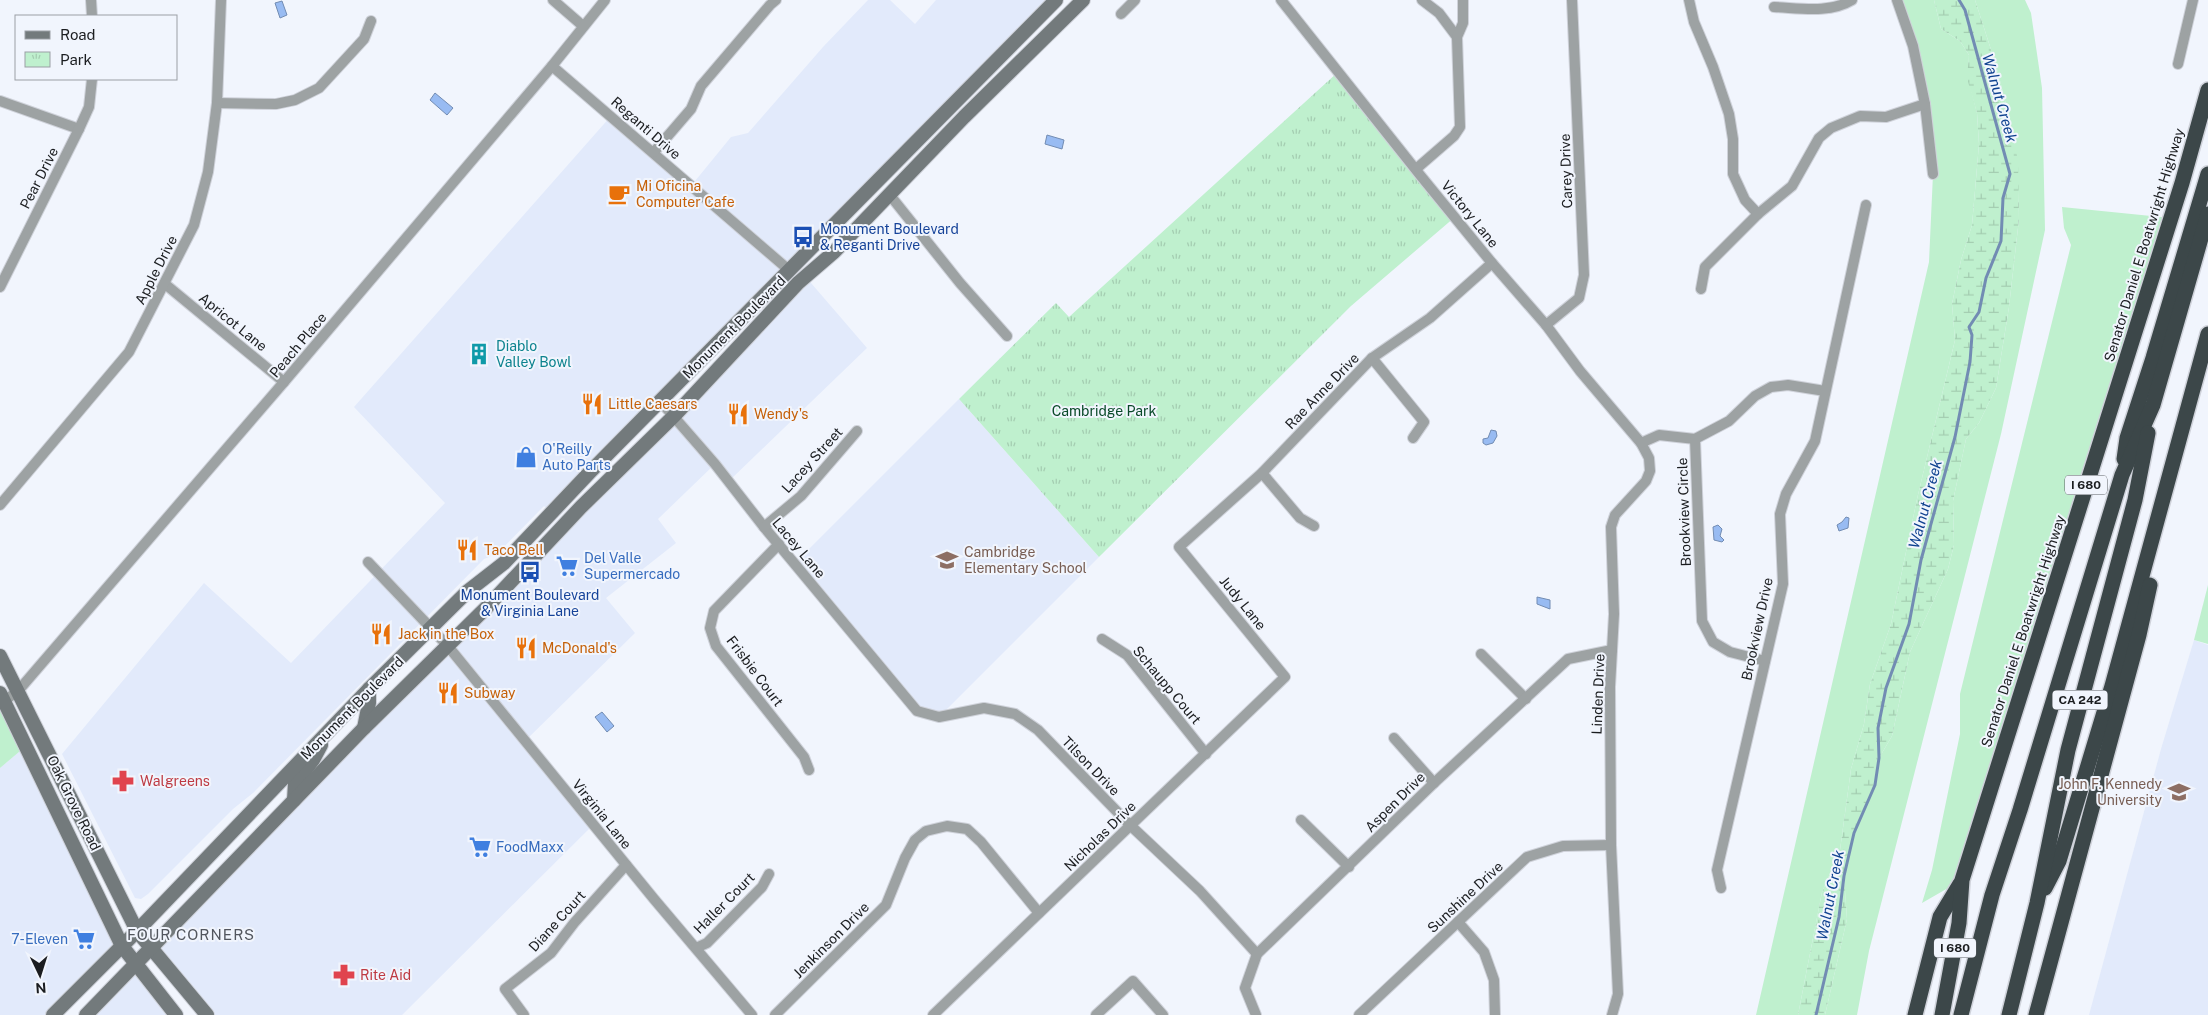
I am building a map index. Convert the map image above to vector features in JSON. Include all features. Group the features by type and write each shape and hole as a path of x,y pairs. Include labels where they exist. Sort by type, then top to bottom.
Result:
{"highway":[{"name":"Senator Daniel E Boatwright Highway","path":"1942,1015 1959,923 1962,880 2182,182 2208,90"},
{"name":"I 680","path":"2122,475 2126,438 2153,358 2208,174"},
{"name":"I 680","path":"1961,1015 1992,895 2023,800 2122,475 2153,405 2208,214"},
{"path":"2037,902 2059,861 2112,686 2208,334"},
{"name":"CA 242","path":"2009,1015 2037,902 2068,750 2135,500 2153,405"},
{"path":"2036,1015 2139,635 2161,534 2168,485"},
{"path":"1915,1015 1940,917 1962,880"}],"main road":[{"name":"Monument Boulevard","path":"53,1015 137,931 369,689 468,591 504,563 590,472 1056,0"},
{"name":"Monument Boulevard","path":"86,1015 364,728 487,607 581,506 674,416 798,283 834,252 964,117 1083,0"},
{"name":"Oak Grove Road","path":"0,656 137,931 207,1015"},
{"path":"364,728 369,703 369,689"},
{"name":"Oak Grove Road","path":"2,697 122,946 176,1015"},
{"path":"294,800 295,783 313,760 328,731"}],"street":[{"path":"91,0 92,15"},
{"name":"Apple Drive","path":"0,505 128,352 194,226 208,172 217,103 221,0"},
{"path":"554,0 583,26"},
{"name":"Peach Place","path":"2,697 18,691 284,382 552,66 605,0"},
{"path":"654,152 691,108 701,86 776,0"},
{"path":"1121,14 1135,0"},
{"name":"Victory Lane","path":"1280,0 1492,263 1546,325 1580,371 1641,443"},
{"path":"1422,0 1439,13 1458,37"},
{"path":"1416,169 1454,136 1460,127 1458,37 1463,23 1463,0"},
{"name":"Carey Drive","path":"1546,325 1579,298 1584,275 1572,0"},
{"path":"1689,0 1694,22 1713,67 1729,114 1733,139 1733,174 1745,200 1758,214"},
{"path":"1774,7 1821,9 1846,4 1852,0"},
{"path":"1897,0 1913,46 1926,104 1933,174"},
{"path":"2178,64 2193,0"},
{"path":"217,103 276,104 295,100 311,92 318,88 364,38 371,21"},
{"name":"Reganti Drive","path":"552,66 790,271"},
{"name":"Pear Drive","path":"0,287 89,107 92,80"},
{"path":"0,101 79,129"},
{"path":"1701,289 1705,267 1758,214 1792,186 1819,138 1831,128 1860,116 1886,117 1926,104"},
{"path":"889,194 960,283 1006,336"},
{"name":"Brookview Drive","path":"1721,888 1717,870 1783,584 1780,514 1786,494 1815,441 1866,205"},
{"name":"Rae Anne Drive","path":"1179,547 1262,473 1372,358 1430,318 1492,263"},
{"name":"Apricot Lane","path":"165,284 284,382"},
{"path":"1372,358 1424,422 1413,438"},
{"name":"Brookview Circle","path":"1766,662 1730,652 1713,642 1702,621 1694,439 1729,421 1755,396 1771,387 1788,386 1825,391"},
{"name":"Lacey Lane","path":"661,402 917,711"},
{"name":"Lacey Street","path":"764,527 801,496 857,431"},
{"path":"1641,443 1659,435 1694,439"},
{"name":"Linden Drive","path":"1612,1015 1618,994 1611,845 1610,687 1614,614 1611,527 1615,515 1646,481 1650,471 1649,458 1641,443"},
{"path":"1262,473 1300,518 1314,526"},
{"name":"Frisbie Court","path":"780,544 714,611 710,628 716,646 804,757 809,770"},
{"name":"Judy Lane","path":"1179,547 1285,677"},
{"name":"Virginia Lane","path":"368,562 447,645 626,865 752,1015"},
{"name":"Schaupp Court","path":"1102,639 1127,655 1206,754"},
{"name":"Aspen Drive","path":"1256,1015 1246,988 1257,954 1434,783 1568,659 1612,650"},
{"path":"1481,654 1526,699"},
{"name":"Nicholas Drive","path":"933,1015 1285,677"},
{"name":"Tilson Drive","path":"917,711 939,717 984,708 1015,714 1038,730 1130,826 1200,891 1257,954"},
{"path":"1394,738 1434,783"},
{"path":"1301,820 1349,867"},
{"name":"Jenkinson Drive","path":"775,1015 886,905 905,858 915,840 926,831 947,826 966,829 980,842 1039,914"},
{"name":"Sunshine Drive","path":"1359,1015 1527,857 1562,846 1611,845"},
{"name":"Diane Court","path":"524,1015 505,989 551,953 574,923 626,865"},
{"name":"Haller Court","path":"696,948 707,943 762,887 769,874"},
{"path":"1458,922 1484,952 1494,980 1495,1015"},
{"path":"1096,1015 1133,981 1163,1015"}],"shaded area":[{"path":"868,0 890,0 915,24 936,0 1056,0 552,513 544,506 497,554 484,559 253,793 233,809 148,894 141,899 135,898 62,754 204,583 291,663 445,503 354,407 611,116 691,186 731,137 748,133 823,47"},
{"path":"805,276 867,348 729,481 715,464 658,519 676,543 606,598 635,633 525,741 593,825 402,1015 207,1015 152,948"},
{"name":"Cambridge Elementary School","path":"959,399 1099,557 939,717 917,711 795,563"},
{"name":"John F. Kennedy University","path":"2194,640 2208,645 2208,1015 2089,1015 2161,749"},
{"path":"26,746 122,946 53,1015 0,1015 0,768"},
{"path":"135,964 176,1015 86,1015"}],"green space":[{"path":"1897,0 1934,0 1941,29 1960,41 1969,55 1968,78 1977,113 1979,144 1972,225 1961,260 1952,304 1955,340 1917,499 1891,624 1870,684 1864,724 1851,769 1840,850 1822,892 1798,1015 1756,1015 1929,262 1933,174 1926,104"},
{"path":"1934,0 1975,0 1996,65 2009,116 2018,161 2019,219 2009,307 1996,388 1979,423 1966,439 1953,501 1954,545 1948,569 1910,652 1892,736 1879,758 1875,785 1854,833 1844,876 1847,919 1825,1015 1798,1015 1822,892 1840,850 1851,769 1864,724 1870,684 1891,624 1917,499 1955,340 1952,304 1961,260 1972,225 1979,144 1977,113 1967,78 1969,55 1960,41 1941,29"},
{"path":"1975,0 2025,0 2031,13 2042,88 2045,230 2001,434 1869,951 1857,1015 1825,1015 1847,919 1844,876 1854,833 1875,785 1879,758 1892,736 1910,652 1948,569 1954,545 1953,501 1966,439 1979,423 1996,388 2009,307 2019,219 2017,161 2009,116 1996,65"},
{"name":"Cambridge Park","path":"1338,72 1455,217 1351,306 1099,557 959,399 1056,303 1069,317"},
{"path":"2062,207 2171,218 1962,880 1922,903 1932,870 1960,734 1960,694 2071,245 2064,228"},
{"path":"2208,585 2208,644 2194,640"},
{"path":"0,693 26,746 0,768"}],"water":[{"path":"282,1 287,15 280,18 275,3"},
{"path":"435,93 453,108 447,115 430,100"},
{"path":"1047,135 1064,140 1062,149 1045,144"},
{"path":"1491,430 1496,431 1497,436 1493,443 1486,445 1483,443 1483,439 1488,438"},
{"path":"1846,517 1849,518 1848,528 1839,531 1837,525"},
{"path":"1718,525 1722,529 1720,536 1724,540 1722,542 1714,540 1713,527"},
{"path":"1537,597 1550,600 1550,609 1537,604"},
{"path":"602,712 614,726 607,732 595,717"}],"waterway":[{"name":"Walnut Creek","path":"1816,1015 1839,917 1844,876 1854,833 1875,785 1879,758 1878,728 1886,688 1909,624 1921,560 1955,437 1970,362 1972,335 1969,327 1979,312 1986,278 2001,241 2003,198 2010,174 1965,10 1959,0"}],"place":[{"name":"Mi Oficina Computer Cafe","path":"619,194"},
{"name":"Monument Boulevard & Reganti Drive","path":"803,237"},
{"name":"Diablo Valley Bowl","path":"479,354"},
{"name":"Little Caesars","path":"592,404"},
{"name":"Wendy's","path":"738,414"},
{"name":"O'Reilly Auto Parts","path":"526,457"},
{"name":"Taco Bell","path":"467,550"},
{"name":"Cambridge Elementary School","path":"947,560"},
{"name":"Del Valle Supermercado","path":"567,566"},
{"name":"Monument Boulevard & Virginia Lane","path":"530,572"},
{"name":"Jack in the Box","path":"381,634"},
{"name":"McDonald's","path":"526,648"},
{"name":"Subway","path":"448,693"},
{"name":"Walgreens","path":"123,781"},
{"name":"John F. Kennedy University","path":"2179,792"},
{"name":"FoodMaxx","path":"480,847"},
{"name":"7-Eleven","path":"84,939"},
{"name":"Rite Aid","path":"344,975"}],"district":[{"name":"FOUR CORNERS","path":"191,934"}]}
